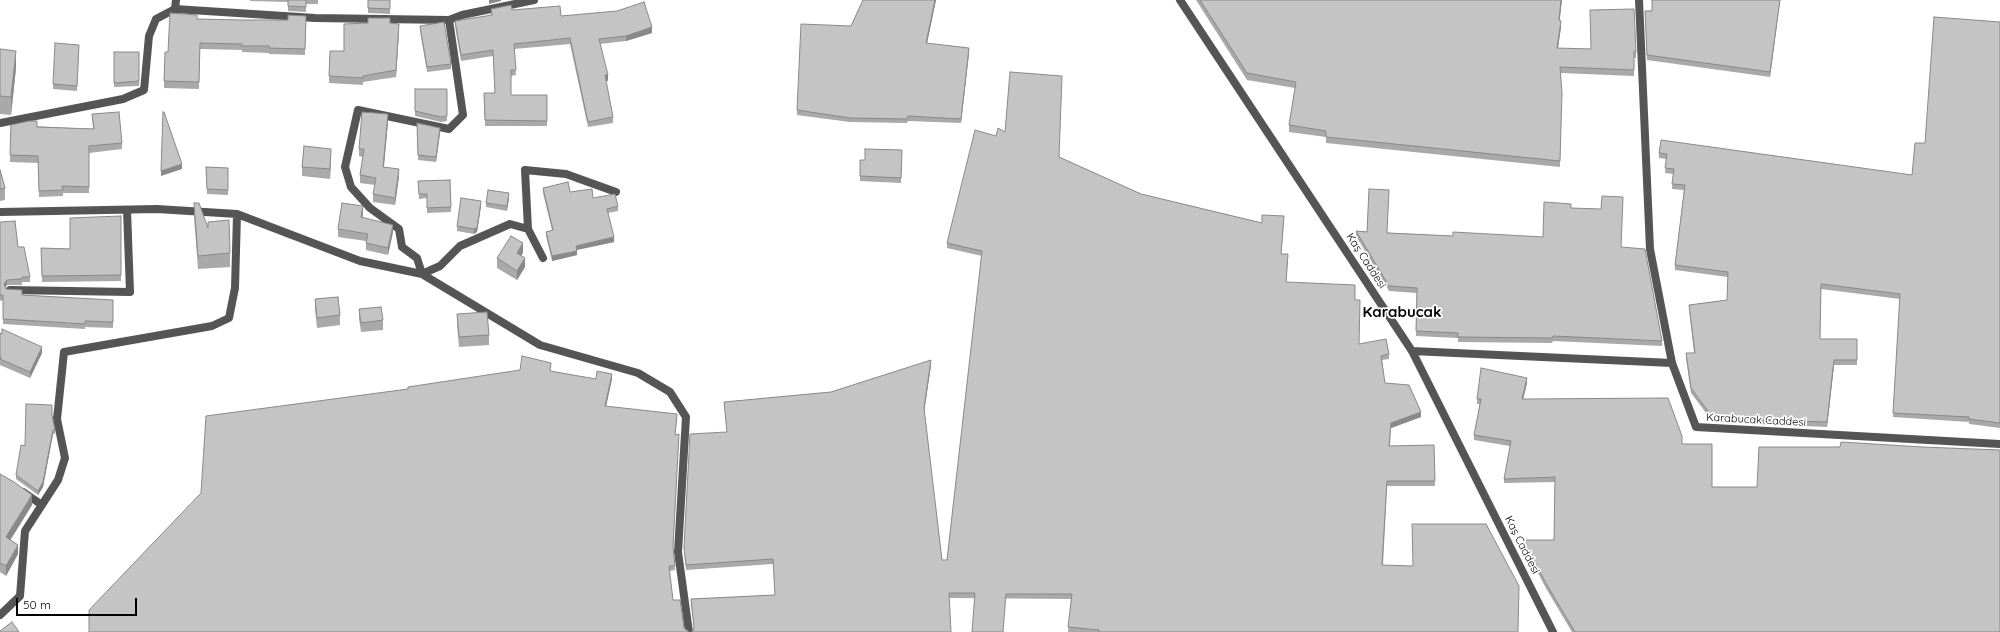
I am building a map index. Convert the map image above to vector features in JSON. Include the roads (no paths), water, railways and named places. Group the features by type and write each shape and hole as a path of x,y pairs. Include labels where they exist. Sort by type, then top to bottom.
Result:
{"street":[{"path":"176,0 176,9"},
{"path":"0,123 123,99 144,90 149,36 156,19 176,9 315,18 449,20 462,15 534,0"},
{"name":"Kaş Caddesi","path":"1180,0 1412,351 1553,632"},
{"path":"1412,351 1672,363 1650,249 1639,0"},
{"path":"422,274 417,258 402,247 399,229 370,208 351,187 345,167 358,110 449,129 463,115 449,20"},
{"path":"543,258 528,229 526,170 566,174 616,192"},
{"path":"0,212 157,209 237,214 360,261 422,274 540,345 638,373 670,392 686,417 678,552 689,632"},
{"path":"9,290 130,292 126,210"},
{"path":"0,615 20,596 25,532 58,480 65,458 57,420 64,352 212,326 228,318 235,288 237,214"},
{"path":"422,274 440,266 460,246 510,224 528,229"},
{"name":"Karabucak Caddesi","path":"1672,363 1696,427 2000,444"},
{"path":"18,489 42,505"}],"district":[{"name":"Karabucak","path":"1402,312"}]}
